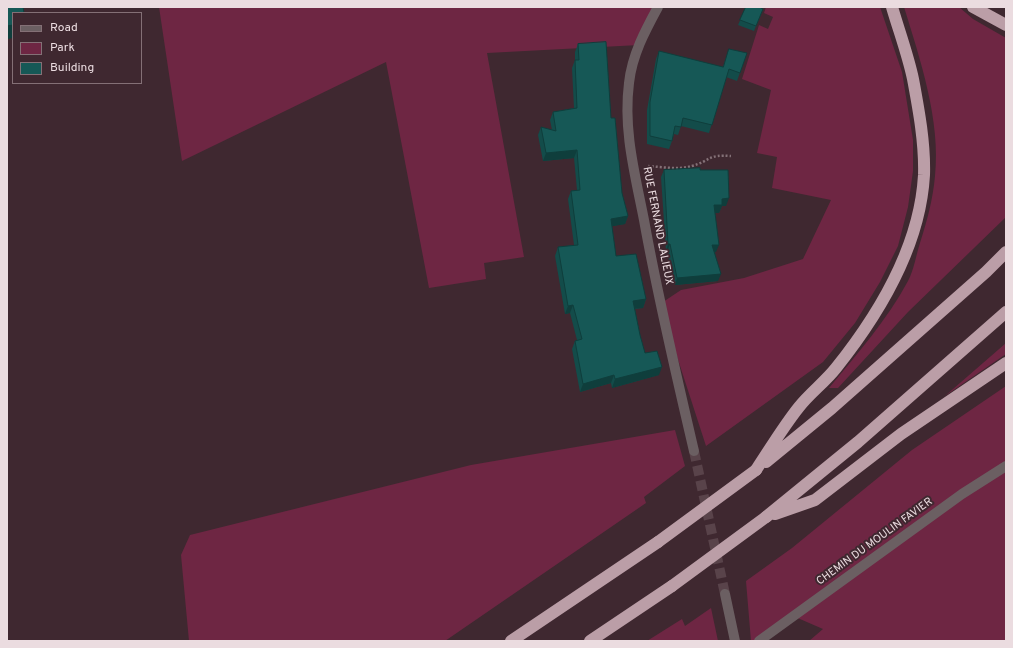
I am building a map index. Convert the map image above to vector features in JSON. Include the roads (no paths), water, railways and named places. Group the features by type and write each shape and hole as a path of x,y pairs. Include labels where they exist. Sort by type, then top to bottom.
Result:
{"highway":[{"path":"756,470 799,406 836,368 865,328 890,287 908,251 919,212 924,176 923,145 913,78 892,7"},
{"path":"973,7 1006,25"},
{"path":"511,641 658,542 756,470 838,403 986,272 1006,252"},
{"path":"590,641 672,586 766,517 858,442 1006,312"},
{"path":"766,517 815,500 901,434 1006,363"}],"street":[{"name":"RUE FERNAND LALIEUX","path":"658,7 639,45 629,81 627,124 633,166 660,304 694,451"},
{"name":"CHEMIN DU MOULIN FAVIER","path":"759,641 962,494 1006,466"},
{"path":"725,594 735,641"}],"tunnel":[{"path":"694,451 725,594"}]}
